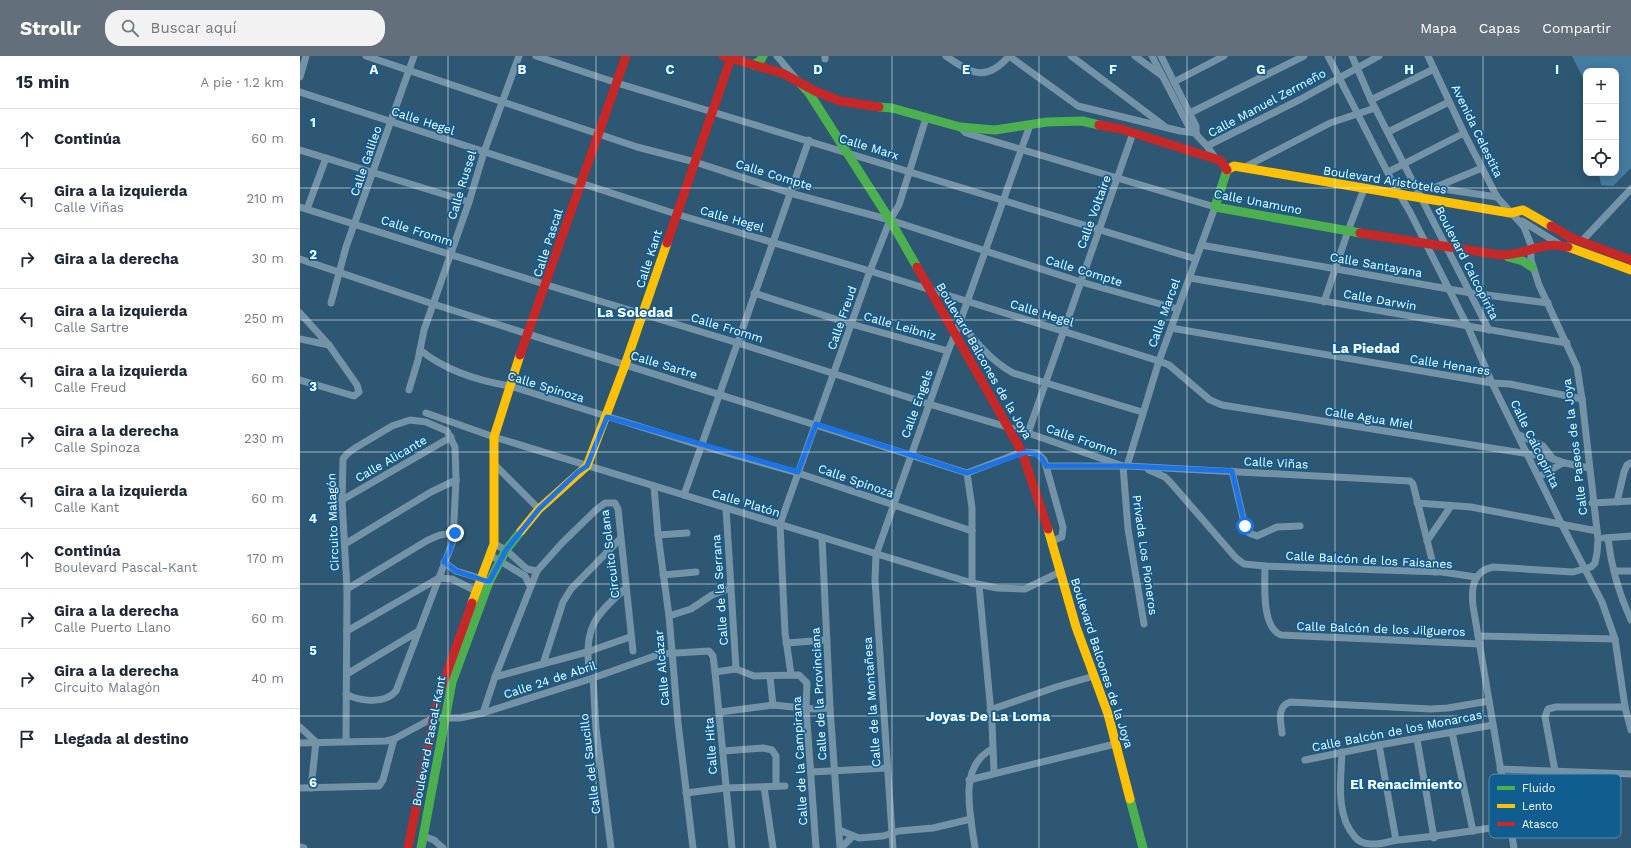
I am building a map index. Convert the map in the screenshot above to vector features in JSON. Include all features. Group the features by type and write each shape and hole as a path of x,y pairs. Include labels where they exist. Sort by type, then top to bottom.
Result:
{"street":[{"path":"300,77 306,56"},
{"name":"Calle Compte","path":"366,56 637,147 695,162 790,193 890,220 1081,282 1178,309"},
{"name":"Calle Galileo","path":"331,303 346,248 391,122 407,71 414,56"},
{"name":"Calle Russel","path":"409,390 418,360 424,330 452,254 484,152 519,56"},
{"name":"Calle Marx","path":"536,56 1196,259"},
{"name":"Calle Pascal","path":"494,437 510,386 626,56"},
{"path":"753,64 760,61 762,56"},
{"name":"Boulevard Balcones de la Joya","path":"777,56 808,92 890,220 1022,452 1042,506 1076,627 1106,710 1143,848"},
{"path":"946,56 972,72 987,73 997,68 1009,56 1078,106 1180,131 1196,133"},
{"path":"1071,56 1164,126"},
{"path":"1135,56 1163,76"},
{"path":"1152,56 1189,126 1207,146 1216,159"},
{"path":"1161,56 1196,126 1196,133"},
{"path":"1174,82 1224,56"},
{"path":"1190,113 1304,56"},
{"path":"1328,56 1359,113 1468,326"},
{"name":"Boulevard Calcopirita","path":"1352,56 1375,108 1423,199 1446,247 1471,292 1489,330"},
{"name":"Calle Manuel Zermeño","path":"1207,146 1378,56"},
{"name":"Avenida Celestita","path":"1428,56 1464,133 1497,197 1510,213"},
{"name":"Boulevard Aristóteles","path":"727,57 782,73 815,91 840,101 860,105 892,108 960,127 995,130 1047,122 1082,120 1133,133 1222,161 1227,170 1234,166 1251,167"},
{"name":"Calle Kant","path":"587,466 607,417 643,314 712,111 727,57"},
{"path":"1372,100 1434,69"},
{"name":"Calle Hegel","path":"300,92 580,184 870,271 1159,361"},
{"path":"1388,132 1449,102"},
{"path":"1251,167 1314,130 1375,108"},
{"name":"Calle Freud","path":"780,524 835,374 870,271 890,220 899,205 926,118"},
{"path":"968,301 1030,125"},
{"name":"Calle Unamuno","path":"960,127 966,133 1215,207 1348,231 1505,256 1516,255 1546,244 1559,244"},
{"name":"Calle Voltaire","path":"1028,433 1133,133"},
{"path":"1388,172 1464,133"},
{"path":"684,495 809,140"},
{"path":"300,150 469,202"},
{"path":"303,208 326,158"},
{"name":"Boulevard Aristóteles","path":"1216,159 1364,189 1423,199 1510,213 1523,210 1581,242 1631,260"},
{"path":"1435,188 1482,168"},
{"name":"Calle Marcel","path":"1125,466 1159,361 1190,278 1227,170"},
{"path":"1416,186 1497,197"},
{"path":"1324,302 1364,189"},
{"path":"1581,242 1631,189"},
{"name":"Calle Fromm","path":"303,208 355,223 546,285 738,342 929,404 1028,433 1125,466"},
{"name":"Boulevard Aristóteles","path":"1510,213 1559,244 1631,270"},
{"name":"Calle Paseos de la Joya","path":"1510,213 1524,227 1532,249 1532,267 1577,367 1582,399 1592,503 1598,539 1597,559 1591,567 1585,570"},
{"name":"Calle Santayana","path":"1201,245 1448,289 1548,303"},
{"path":"1505,256 1523,261 1532,267"},
{"name":"Calle Sartre","path":"300,259 433,304 967,473"},
{"name":"Calle Darwin","path":"1190,278 1567,343"},
{"name":"Calle Leibniz","path":"754,293 851,324 948,351 956,335 968,301"},
{"path":"300,313 329,345 358,385 359,392 354,396 300,380"},
{"path":"960,322 988,355 1000,366 1013,374 1045,382 1142,412"},
{"name":"Calle Calcopirita","path":"1468,326 1492,383 1602,602 1615,639 1625,707 1631,730"},
{"name":"Calle Henares","path":"1171,328 1492,383 1510,384 1582,399"},
{"path":"300,339 329,345"},
{"name":"Calle Spinoza","path":"420,350 435,361 480,380 510,386 702,446 798,472 972,531"},
{"name":"Calle Engels","path":"876,555 910,454 948,351"},
{"name":"Calle Spinoza","path":"418,360 435,361"},
{"name":"Calle Agua Miel","path":"1159,361 1169,365 1216,403 1553,459 1564,463 1589,468"},
{"name":"Calle Platón","path":"426,413 494,437 587,466 780,524 876,555 976,584 1012,590 1025,589 1060,572"},
{"name":"Circuito Malagón","path":"346,741 347,589 342,500 343,459 347,454 392,426 410,420 426,422 438,426 447,431 451,437"},
{"path":"1519,435 1543,446 1553,459"},
{"path":"346,694 353,698 376,700 391,697 399,685 417,632 450,550 455,533 455,447 451,437"},
{"name":"Calle Alicante","path":"342,500 451,437"},
{"name":"Boulevard Pascal-Kant","path":"421,848 452,682 484,595 485,580 490,555 494,544 494,437"},
{"path":"994,772 990,710 976,584 970,490 967,473 1022,452 1037,453 1044,460 1064,532 1062,537 1052,541"},
{"path":"1539,476 1547,474 1558,465 1564,463"},
{"path":"1617,502 1624,472 1627,465 1631,463"},
{"path":"495,465 539,509"},
{"name":"Boulevard Pascal-Kant","path":"408,848 433,718 444,681 476,591 539,509 578,472 587,466"},
{"name":"Calle Viñas","path":"1046,466 1125,466 1409,480 1413,484 1435,572"},
{"name":"Privada Los Pioneros","path":"1125,466 1128,528 1144,624"},
{"name":"Calle Balcón de los Faisanes","path":"1142,468 1165,477 1236,558 1244,564 1435,572 1476,577"},
{"path":"1232,471 1244,522 1249,533 1257,536 1277,527 1300,526"},
{"path":"345,544 431,492 456,480"},
{"name":"Calle Alcázar","path":"654,486 658,535 669,616 686,793 693,848"},
{"path":"1592,503 1631,501"},
{"name":"Circuito Solana","path":"483,713 495,677 537,571 562,543 605,504 613,502 617,505 630,637 633,651"},
{"path":"1417,503 1496,512 1597,531"},
{"path":"1427,541 1451,506"},
{"name":"Calle de la Serrana","path":"726,508 736,670"},
{"path":"715,672 736,670 754,676 770,677 791,674 786,643 780,524"},
{"path":"347,589 428,540 440,535 455,533"},
{"path":"658,535 688,533"},
{"path":"1598,539 1630,534"},
{"name":"Calle de la Provinciana","path":"822,538 830,708 840,848"},
{"path":"1608,538 1620,593 1631,620"},
{"path":"543,664 563,602 571,589 620,540"},
{"path":"494,544 506,550 528,569 537,571"},
{"path":"490,555 525,576 530,586"},
{"name":"Calle de la Montañesa","path":"876,555 875,580 893,848"},
{"path":"444,562 456,571 485,580"},
{"name":"Calle Balcón de los Jilgueros","path":"1265,566 1267,614 1275,631 1281,635 1480,644"},
{"path":"1501,774 1472,594 1476,577 1484,570 1493,567 1573,572 1585,570"},
{"path":"1614,571 1631,571"},
{"path":"663,575 696,572"},
{"path":"347,631 439,578 452,579 484,595"},
{"path":"669,616 691,609 712,595 731,588"},
{"path":"589,668 587,652 590,635 599,614 625,589"},
{"path":"347,674 417,632"},
{"name":"Calle Balcón de los Jilgueros","path":"1478,636 1615,639"},
{"path":"495,677 587,652 630,637"},
{"path":"786,643 827,640"},
{"name":"Calle 24 de Abril","path":"433,718 460,718 483,713 594,678 660,654 702,650"},
{"name":"Calle Hita","path":"702,650 711,652 715,672 732,848"},
{"name":"Calle de la Campirana","path":"791,674 799,675 806,683 806,708 816,848"},
{"path":"990,710 1056,687 1094,676"},
{"path":"770,677 773,705"},
{"name":"Calle del Saucillo","path":"594,678 596,729 611,848"},
{"path":"1282,733 1281,711 1287,703 1294,702 1431,709 1448,708 1489,701"},
{"path":"720,712 773,705 806,708 830,708"},
{"path":"1555,771 1545,717 1547,710 1556,707 1625,707"},
{"path":"300,743 346,741 376,742 394,739 433,718"},
{"name":"Calle Balcón de los Monarcas","path":"1305,760 1379,744 1493,725"},
{"path":"300,727 316,742"},
{"path":"1452,732 1473,831"},
{"path":"300,788 377,786 381,784 394,739"},
{"path":"1416,739 1434,838"},
{"path":"311,788 316,742"},
{"path":"969,780 994,772 1116,744"},
{"path":"1379,744 1396,840"},
{"path":"723,751 768,748 776,756 776,786"},
{"path":"975,848 971,819 969,780 974,766 984,754 992,749"},
{"path":"1342,752 1341,800 1348,828 1356,839 1366,844 1381,844 1396,840 1434,838 1489,828"},
{"path":"811,772 887,768"},
{"path":"1500,769 1631,774"},
{"path":"686,793 725,788 785,786"},
{"path":"764,787 773,848"},
{"path":"839,830 853,836 883,836 892,833 933,828 971,819"},
{"path":"423,836 434,840 443,848"},
{"path":"840,848 853,836"},
{"path":"1512,838 1514,848"},
{"path":"300,847 304,848"}],"water":[{"path":"1572,56 1631,56 1631,168 1613,186 1601,185 1600,176 1619,176 1619,68 1583,68 1583,78"}],"traffic: fast":[{"path":"753,65 760,61 763,56"},
{"path":"799,82 809,93 890,220 917,267"},
{"path":"879,107 892,108 960,127 995,130 1047,122 1082,121 1099,125"},
{"path":"1227,170 1215,207 1360,233"},
{"path":"1508,257 1523,261 1532,267"},
{"path":"421,848 452,682 489,582 506,550 521,531"},
{"path":"1130,799 1143,848"}],"traffic: slow":[{"path":"1227,170 1234,166 1510,213 1523,210 1551,226"},
{"path":"521,531 539,509 587,466 625,365 667,243"},
{"path":"1568,247 1631,270"},
{"path":"472,603 494,544 494,437 520,355"},
{"path":"1048,529 1076,627 1108,714 1130,799"}],"traffic: jam":[{"path":"520,355 626,56"},
{"path":"723,56 782,73 815,91 840,101 879,107"},
{"path":"667,243 731,58"},
{"path":"1099,125 1121,129 1216,159 1221,161 1227,170"},
{"path":"1551,226 1572,238 1631,260"},
{"path":"1360,233 1500,255 1509,255 1549,245 1568,247"},
{"path":"917,267 1022,452 1048,529"},
{"path":"408,848 437,700 472,603"}],"district":[{"name":"La Soledad","path":"635,312"},
{"name":"La Piedad","path":"1366,348"},
{"name":"Joyas De La Loma","path":"988,716"},
{"name":"El Renacimiento","path":"1406,784"}],"route":[{"path":"455,533 450,550 444,562 451,569 489,582 500,560 516,536 539,509 578,472 587,466 607,417 702,446 798,472 816,424 967,473 1022,452 1037,453 1044,460 1046,466 1126,466 1142,468 1232,471 1245,526"}]}
